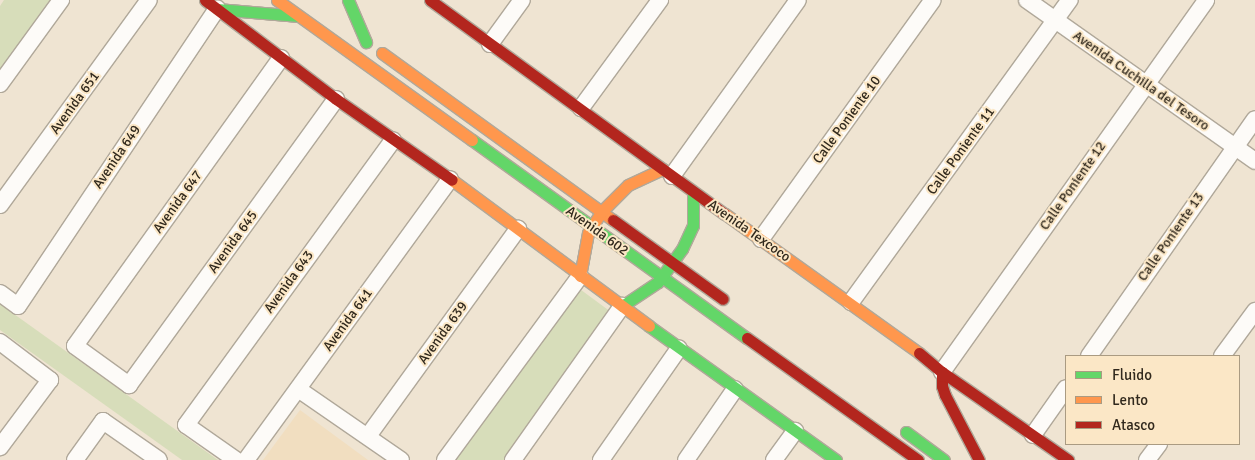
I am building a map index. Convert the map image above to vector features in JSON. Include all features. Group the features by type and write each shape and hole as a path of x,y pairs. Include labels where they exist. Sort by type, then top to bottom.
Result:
{"main road":[{"name":"Avenida 602","path":"277,0 918,460"},
{"path":"348,0 366,42"},
{"name":"Avenida Texcoco","path":"430,0 581,108 693,192 851,302 924,356 942,372 1068,460"},
{"path":"211,4 299,16"},
{"path":"211,4 336,99 450,179 735,389 836,460"},
{"name":"Avenida 602","path":"344,27 734,307"},
{"path":"580,276 584,247 591,227 601,212 628,185 667,173"},
{"path":"622,306 647,291 673,263 693,225 693,192"},
{"path":"942,372 942,386 945,396 978,460"},
{"path":"896,425 944,460"}],"street":[{"path":"0,84 61,0"},
{"name":"Avenida 651","path":"0,205 149,0"},
{"path":"490,44 522,0"},
{"path":"581,108 660,0"},
{"path":"667,173 798,0"},
{"name":"Calle Poniente 10","path":"761,239 933,0"},
{"name":"Avenida Cuchilla del Tesoro","path":"1027,0 1255,161"},
{"name":"Calle Poniente 11","path":"851,302 1070,0"},
{"name":"Calle Poniente 12","path":"942,372 1206,0"},
{"name":"Avenida 649","path":"0,293 18,306 211,4"},
{"name":"Avenida 647","path":"130,385 75,346 281,58"},
{"name":"Avenida 645","path":"130,385 336,99"},
{"name":"Calle Poniente 13","path":"1090,355 1255,119"},
{"name":"Avenida 643","path":"236,460 186,425 393,140"},
{"name":"Avenida 641","path":"246,460 450,179"},
{"name":"Avenida 639","path":"368,436 518,229"},
{"path":"445,460 580,276"},
{"path":"513,460 622,306"},
{"path":"1223,355 1255,311"},
{"path":"0,342 50,380 0,447"},
{"path":"601,460 679,348"},
{"path":"298,389 401,460"},
{"path":"686,460 735,389"},
{"path":"1034,435 1065,389"},
{"path":"75,460 103,421 158,460"},
{"path":"774,460 795,431"},
{"path":"1147,460 1158,445"}],"shaded area":[{"path":"300,410 368,460 263,460"}],"green space":[{"path":"4,0 50,0 0,70 0,6"},
{"path":"577,287 611,312 505,460 452,460"},
{"path":"0,304 218,460 182,460 0,330"}],"traffic: fast":[{"path":"348,0 366,42"},
{"path":"217,9 299,16"},
{"path":"472,140 747,338"},
{"path":"622,306 658,282 682,249 693,225 693,192"},
{"path":"649,326 836,460"},
{"path":"906,432 944,460"}],"traffic: slow":[{"path":"277,0 472,140"},
{"path":"382,53 613,220"},
{"path":"580,276 588,233 601,212 628,185 662,169"},
{"path":"452,180 649,326"},
{"path":"725,214 919,353"}],"traffic: jam":[{"path":"205,0 336,99 452,180"},
{"path":"430,0 725,214"},
{"path":"613,220 723,299"},
{"path":"747,338 918,460"},
{"path":"919,353 942,372 1068,460"},
{"path":"942,372 942,386 945,395 979,460"}]}
